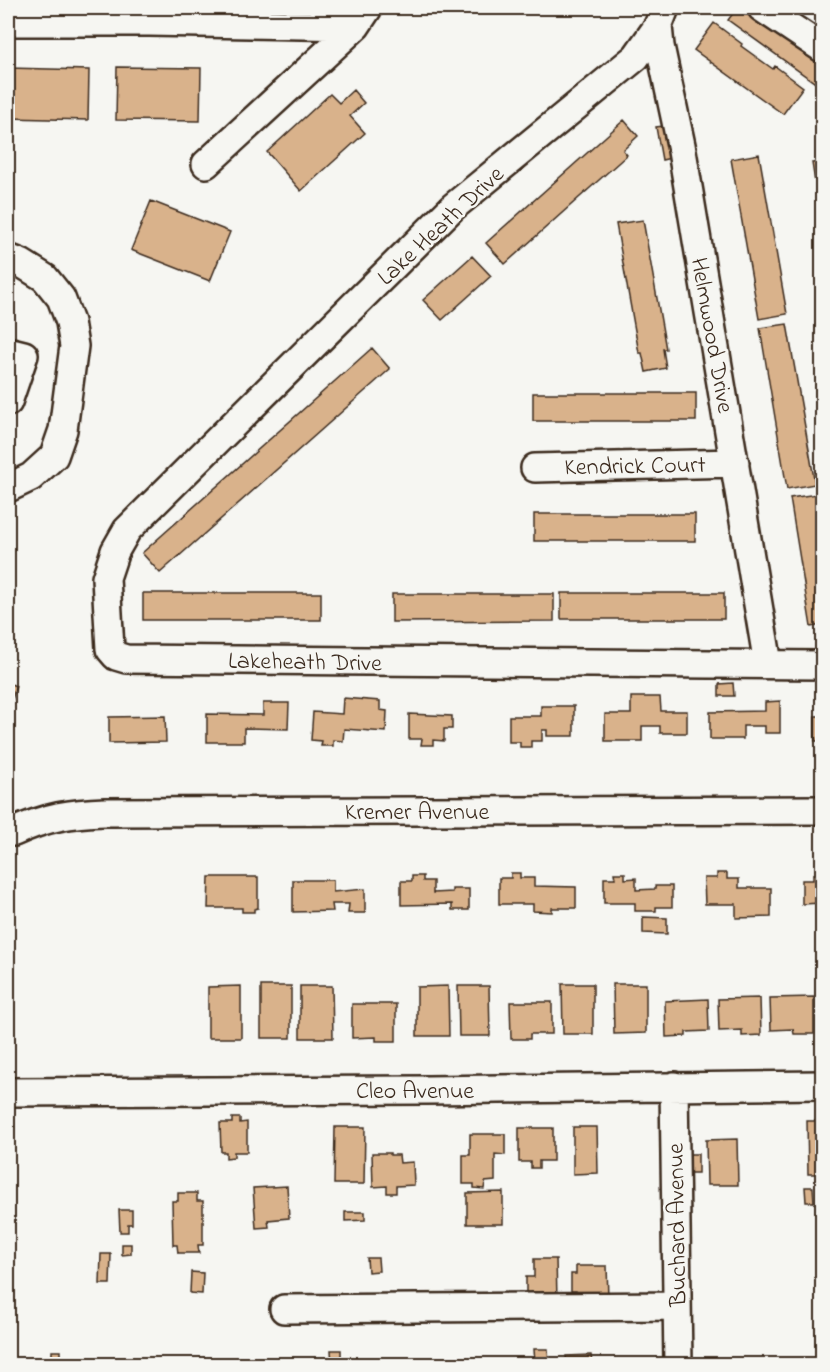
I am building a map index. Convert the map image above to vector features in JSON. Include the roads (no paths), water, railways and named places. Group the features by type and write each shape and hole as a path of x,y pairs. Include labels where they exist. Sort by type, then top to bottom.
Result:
{"street":[{"path":"762,8 822,48"},
{"path":"8,22 149,15 362,17"},
{"path":"206,164 362,17"},
{"name":"Lake Heath Drive","path":"227,431 453,207 636,57 661,17"},
{"name":"Helmwood Drive","path":"661,17 663,66 681,145 768,664"},
{"path":"8,258 45,278 61,298 70,322 74,346 63,430 54,456 31,477 8,488"},
{"path":"8,351 24,355 8,402"},
{"name":"Lakeheath Drive","path":"227,431 127,530 115,551 106,578 108,639 110,649 116,656 126,660 768,664"},
{"name":"Kendrick Court","path":"535,468 735,463"},
{"path":"768,664 822,665"},
{"name":"Kremer Avenue","path":"14,832 37,821 58,816 105,812 822,810"},
{"name":"Cleo Avenue","path":"8,1092 416,1090 822,1084"},
{"name":"Buchard Avenue","path":"674,1086 678,1365"},
{"path":"284,1309 677,1306"}]}
